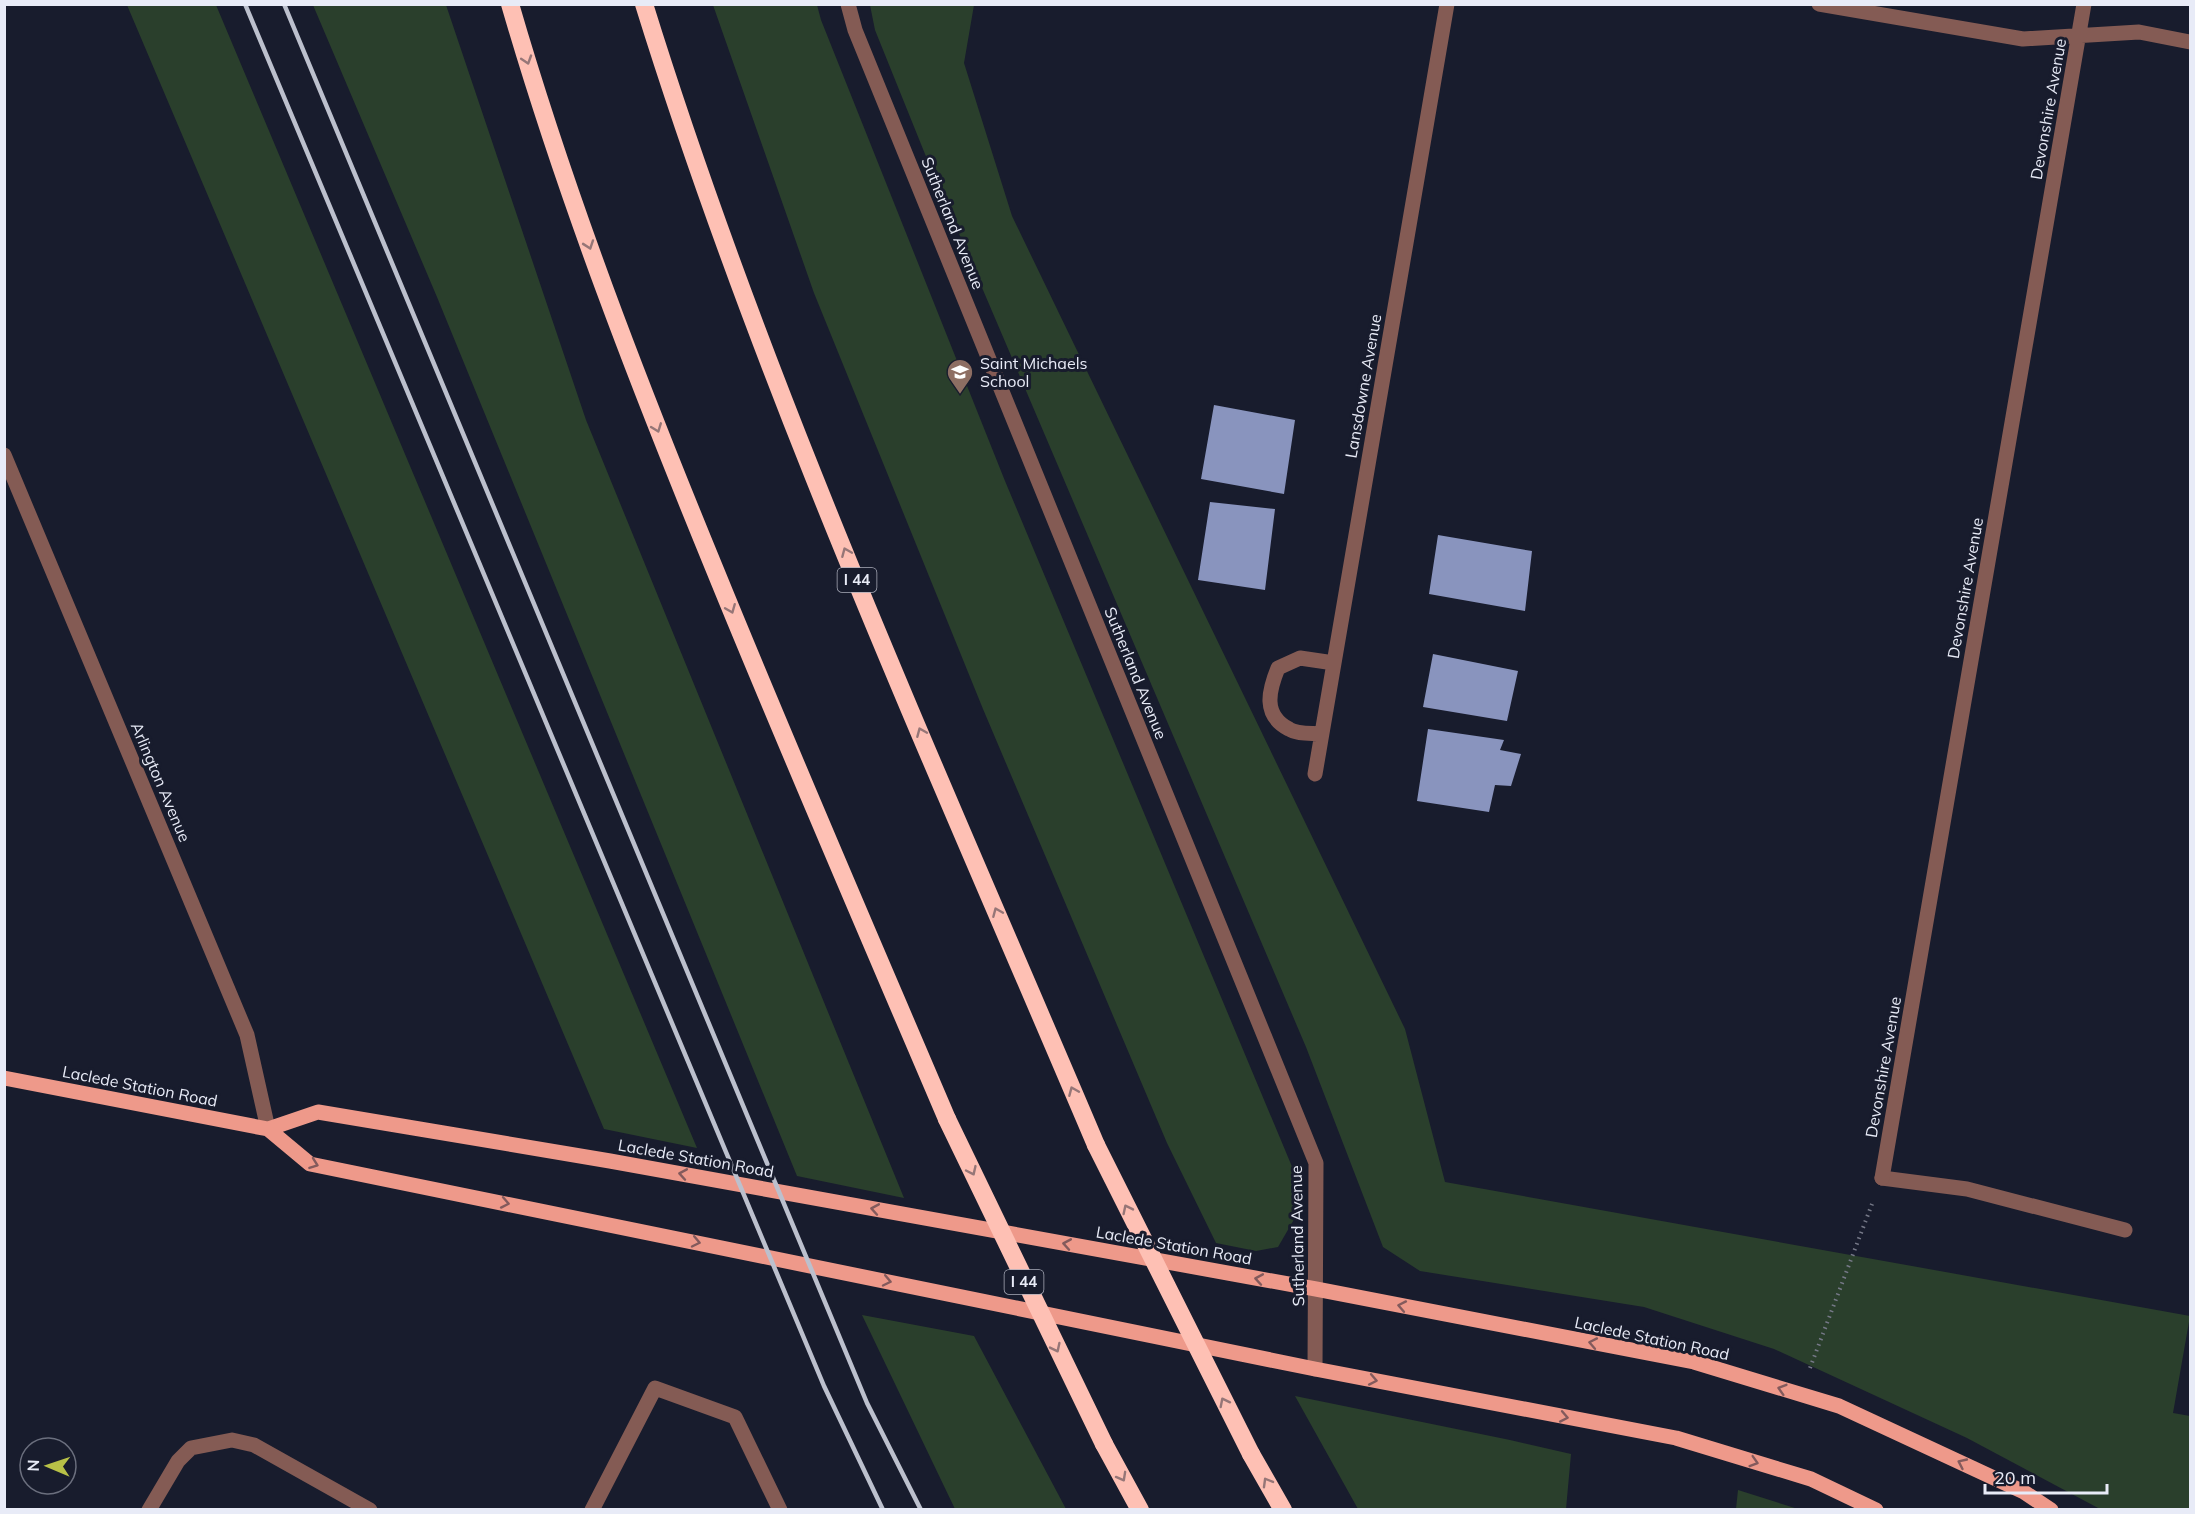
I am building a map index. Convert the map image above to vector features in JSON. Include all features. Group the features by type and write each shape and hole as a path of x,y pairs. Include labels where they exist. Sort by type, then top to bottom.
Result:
{"highway":[{"name":"I 44","path":"510,4 591,251 670,460 774,714 947,1119 1104,1444 1140,1509"},
{"name":"I 44","path":"644,4 673,98 748,310 835,526 1096,1145 1251,1454 1283,1509"}],"main road":[{"name":"Laclede Station Road","path":"4,1078 268,1130 310,1164 1315,1369 1676,1438 1811,1479 1876,1509"},
{"name":"Laclede Station Road","path":"268,1130 318,1112 610,1161 1316,1289 1694,1362 1839,1406 2024,1492 2051,1509"}],"street":[{"name":"Sutherland Avenue","path":"848,4 855,30 1316,1163 1315,1369"},
{"name":"Lansdowne Avenue","path":"1315,774 1447,4"},
{"path":"1819,4 2023,39 2139,32 2190,42"},
{"name":"Devonshire Avenue","path":"1882,1178 2084,4"},
{"name":"Arlington Avenue","path":"4,455 247,1035 268,1130"},
{"path":"1321,734 1289,730 1271,712 1269,690 1278,668 1300,658 1334,663"},
{"path":"1882,1178 1967,1189 2125,1230"},
{"path":"592,1509 655,1388 735,1417 780,1509"},
{"path":"149,1509 178,1461 192,1448 232,1440 254,1445 370,1509"}],"path":[{"path":"1800,1394 1882,1178"}],"green space":[{"path":"127,5 216,5 697,1148 604,1129"},
{"path":"313,5 446,5 586,420 904,1198 797,1176 437,297"},
{"path":"713,5 817,5 1005,481 1298,1181 1296,1216 1278,1247 1256,1251 1216,1243 1167,1143 983,709 814,293"},
{"path":"870,5 974,5 964,63 1012,216 1405,1029 1445,1182 2190,1316 2173,1413 2190,1416 2190,1509 2100,1509 1967,1438 1774,1349 1644,1307 1420,1271 1383,1247 1306,1047 925,154 875,30"},
{"path":"862,1315 974,1336 1066,1509 955,1509"},
{"path":"1295,1396 1571,1454 1566,1509 1358,1509"},
{"path":"1738,1490 1798,1509 1736,1509"}],"building":[{"path":"1214,405 1295,420 1284,494 1201,479"},
{"path":"1210,502 1275,509 1265,590 1198,580"},
{"path":"1438,535 1532,551 1525,611 1429,594"},
{"path":"1433,654 1518,671 1507,721 1423,707"},
{"path":"1428,729 1504,740 1500,750 1521,754 1511,786 1495,785 1489,812 1417,801"}],"railway":[{"path":"245,4 824,1386 883,1510"},
{"path":"284,4 867,1403 921,1510"}],"place":[{"name":"Saint Michaels School","path":"960,395"}]}
